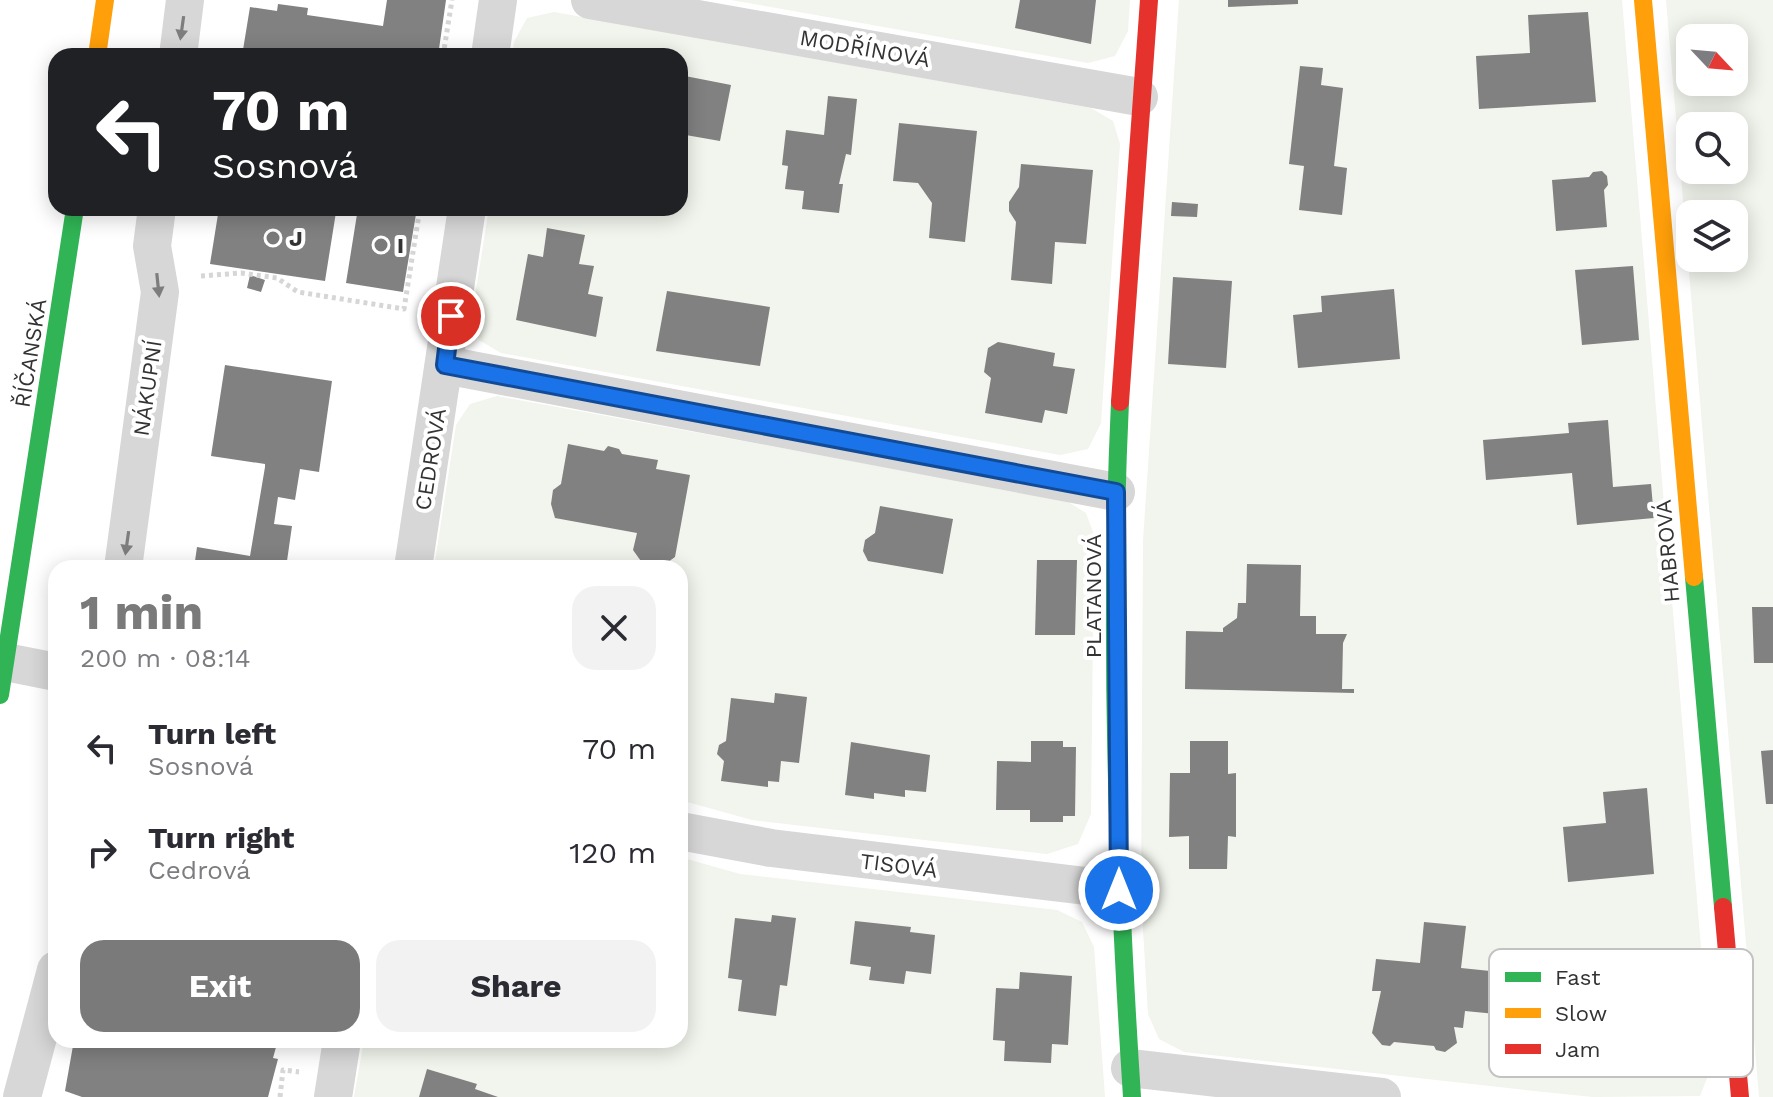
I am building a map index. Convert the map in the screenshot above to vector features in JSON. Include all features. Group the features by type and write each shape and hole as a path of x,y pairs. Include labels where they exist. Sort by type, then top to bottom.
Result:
{"street":[{"path":"98,48 105,0"},
{"path":"179,48 185,0"},
{"path":"491,48 498,0"},
{"name":"MODŘÍNOVÁ","path":"590,0 1139,97"},
{"name":"PLATANOVÁ","path":"1131,1083 1119,890 1116,492 1139,97 1149,0"},
{"name":"HABROVÁ","path":"1643,0 1727,949"},
{"name":"ŘÍČANSKÁ","path":"2,673 74,216"},
{"name":"NÁKUPNÍ","path":"124,560 160,292 152,246 156,216"},
{"name":"CEDROVÁ","path":"414,560 466,216"},
{"path":"445,365 1116,492"},
{"path":"2,673 48,672"},
{"name":"TISOVÁ","path":"688,832 771,848 1119,890"},
{"path":"22,1097 48,1000"},
{"path":"333,1097 341,1048"},
{"name":"HABROVÁ","path":"1738,1077 1740,1097"},
{"path":"1131,1083 1382,1097"}],"path":[{"path":"444,48 452,0"},
{"path":"201,276 241,273 277,278 298,292 404,309 419,216"}],"shaded area":[{"path":"731,0 1130,0 1128,31 1115,56 1088,63"},
{"path":"1179,0 1622,0 1701,949 1489,949 1489,1077 1707,1077 1700,1096 1593,1097 1534,1091 1184,1052 1159,1039 1148,1014 1141,895 1143,541"},
{"path":"1666,0 1773,0 1773,1097 1759,1097 1753,1026 1753,949 1746,949 1689,272 1748,272 1748,200 1683,200 1682,184 1748,184 1748,112 1676,112 1676,118"},
{"path":"554,12 1091,108 1113,121 1120,144 1101,423 1088,449 1060,455 501,353 479,340 472,315 488,216 688,216 688,48 513,48 527,18"},
{"path":"497,396 1065,500 1086,513 1094,535 1091,814 1078,844 1047,854 752,820 688,802 688,560 435,560 456,425 470,404"},
{"path":"688,859 740,874 1057,910 1082,922 1094,947 1105,1097 354,1097 363,1048 688,1048"}],"building":[{"path":"387,0 446,0 439,48 243,48 250,7 277,11 278,4 308,8 307,15 383,26"},
{"path":"1020,0 1096,0 1091,44 1015,28"},
{"path":"1228,0 1298,0 1298,4 1228,7"},
{"path":"1588,12 1596,102 1479,109 1476,56 1530,53 1528,15"},
{"path":"1300,66 1323,68 1321,85 1343,88 1334,166 1347,168 1342,215 1299,210 1304,166 1289,164"},
{"path":"688,77 731,85 720,141 688,135"},
{"path":"828,96 857,99 851,155 846,154 839,184 843,184 839,213 802,209 804,191 785,189 788,166 782,165 786,130 824,135"},
{"path":"899,123 977,131 965,242 929,238 932,203 918,183 893,181"},
{"path":"1021,164 1093,170 1086,244 1055,242 1052,284 1011,280 1016,222 1009,211 1009,202 1019,187"},
{"path":"1602,171 1607,176 1608,185 1604,190 1607,227 1556,231 1552,180 1589,177 1593,172"},
{"path":"1172,202 1198,204 1197,217 1171,216"},
{"name":"J","path":"218,216 335,216 325,281 210,264"},
{"name":"I","path":"357,216 416,216 403,292 346,283"},
{"path":"547,228 585,235 579,264 594,266 588,294 603,297 596,337 516,320 528,254 543,257"},
{"path":"1633,266 1639,340 1582,345 1575,270"},
{"path":"250,275 265,280 261,292 247,288"},
{"path":"1173,277 1232,281 1226,368 1168,364"},
{"path":"1394,289 1400,359 1298,368 1293,315 1322,312 1321,296"},
{"path":"667,291 770,307 760,366 656,351"},
{"path":"998,342 1055,353 1053,366 1075,369 1067,414 1045,410 1042,423 985,413 991,378 984,372 988,348"},
{"path":"225,365 332,381 319,472 300,469 295,500 278,497 274,524 292,526 287,560 195,560 197,547 250,556 265,467 265,464 211,456"},
{"path":"1608,420 1613,487 1651,484 1654,518 1577,525 1572,473 1486,480 1483,440 1569,433 1568,423"},
{"path":"568,444 604,451 608,446 619,449 622,454 658,460 656,469 690,475 675,557 671,560 640,560 633,550 637,533 555,518 551,504 553,490 561,484"},
{"path":"880,506 953,519 943,574 868,561 863,551 865,540 875,533"},
{"path":"1037,560 1077,560 1075,635 1035,635"},
{"path":"1247,564 1301,565 1300,616 1316,616 1316,634 1347,634 1343,643 1342,689 1354,689 1354,693 1185,689 1186,631 1223,632 1223,628 1237,618 1238,603 1246,603"},
{"path":"1752,607 1773,607 1773,663 1754,663"},
{"path":"775,693 807,697 799,763 781,761 779,782 768,781 768,787 721,781 724,761 717,754 719,745 726,741 731,698 774,703"},
{"path":"1031,741 1063,741 1063,747 1076,747 1075,816 1063,816 1063,822 1030,822 1030,810 996,810 997,761 1031,762"},
{"path":"1190,741 1228,741 1228,774 1236,773 1236,837 1228,836 1227,869 1189,869 1189,836 1169,837 1170,773 1190,773"},
{"path":"851,742 930,755 926,792 905,790 905,797 874,793 874,799 845,795"},
{"path":"1773,750 1773,804 1766,804 1761,751"},
{"path":"1647,788 1654,874 1568,882 1563,827 1606,823 1603,792"},
{"path":"772,915 796,918 787,986 780,985 776,1016 738,1011 742,980 728,978 735,918 771,922"},
{"path":"855,921 911,927 910,932 935,935 931,974 906,971 904,984 869,980 871,967 850,964"},
{"path":"1424,922 1466,926 1461,968 1489,971 1489,1013 1465,1011 1463,1028 1454,1027 1457,1043 1445,1052 1436,1050 1434,1046 1394,1042 1390,1046 1382,1045 1372,1033 1381,991 1372,991 1376,959 1420,963"},
{"path":"1020,972 1072,976 1068,1045 1052,1044 1051,1063 1004,1061 1005,1041 993,1040 996,988 1019,989"},
{"path":"73,1048 276,1048 273,1058 278,1059 268,1097 82,1097 65,1091"},
{"path":"427,1069 477,1084 475,1089 498,1097 419,1097"}],"traffic: fast":[{"path":"0,695 74,216"},
{"path":"1120,402 1115,576 1116,750 1132,1097"},
{"path":"1694,577 1723,907"}],"traffic: slow":[{"path":"98,48 105,0"},
{"path":"1643,0 1694,577"}],"traffic: jam":[{"path":"1120,402 1149,0"},
{"path":"1723,907 1727,949"},
{"path":"1738,1077 1740,1097"}],"place":[{"name":"J","path":"273,238"},
{"name":"I","path":"381,245"}],"route":[{"path":"451,316 445,365 1116,492 1119,890"}]}
